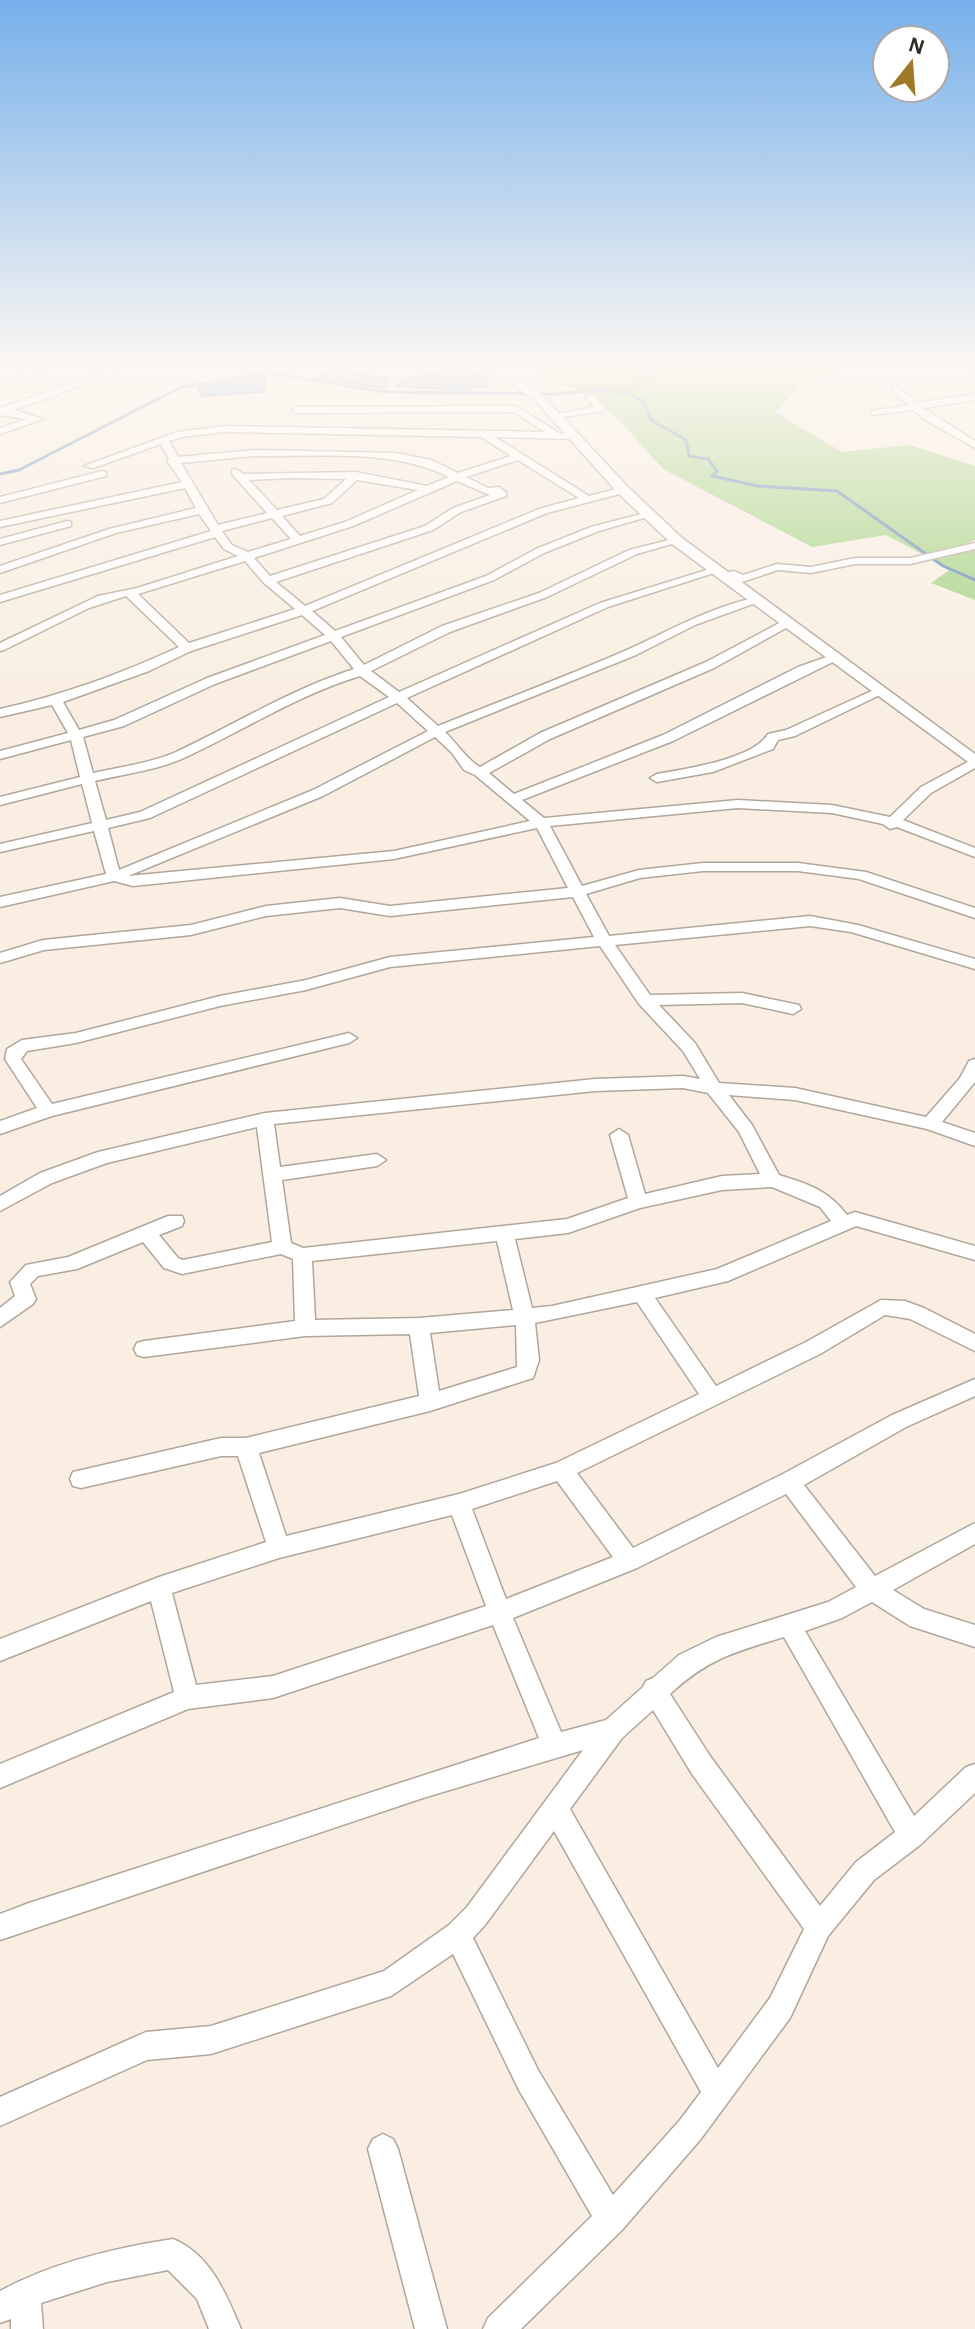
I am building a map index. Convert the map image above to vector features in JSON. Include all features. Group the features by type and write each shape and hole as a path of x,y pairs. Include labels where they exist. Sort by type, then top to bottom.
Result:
{"main road":[{"path":"609,475 677,541 972,757"}],"street":[{"path":"0,500 99,475"},
{"path":"103,475 125,495"},
{"path":"182,475 228,547 247,556 268,581 334,636 362,671 437,731 469,767 480,772 541,823 604,941 645,1000 689,1047 714,1088 746,1129 772,1180"},
{"path":"240,475 298,540"},
{"path":"244,477 356,475 429,490"},
{"path":"0,599 216,531 328,501 356,475"},
{"path":"268,581 429,528 457,510 502,494 495,489 488,492 456,475"},
{"path":"0,647 128,591 349,524 463,475"},
{"path":"549,475 587,499"},
{"path":"0,524 125,495 189,484"},
{"path":"0,713 56,700 145,668 187,648 302,611 543,511 623,490"},
{"path":"0,570 113,531 202,510"},
{"path":"0,755 119,723 211,681 490,578 540,551 595,529 649,515"},
{"path":"0,542 67,524"},
{"path":"0,801 89,781 178,756 260,712 330,681 362,671 446,629 543,595 633,552 677,541"},
{"path":"0,848 101,828 159,809 604,605 721,573 734,574 742,579 777,567 811,570 855,561 921,559 975,546"},
{"path":"128,591 187,648"},
{"path":"0,902 114,877 318,793 437,731 632,652 691,622 731,606 758,600"},
{"path":"480,772 545,736 710,665 789,623"},
{"path":"511,800 668,738 802,670 835,658"},
{"path":"657,778 736,760 768,746 773,737 790,733 880,692"},
{"path":"56,700 76,735 114,877"},
{"path":"890,825 926,790 972,757"},
{"path":"114,877 133,882 162,882 394,855 541,823 738,804 832,809 890,825 901,824 975,853"},
{"path":"0,958 31,947 191,930 266,911 340,903 390,911 576,892 639,874 703,867 798,867 861,875 975,913"},
{"path":"48,1111 13,1059 13,1053 22,1046 76,1038 220,1001 306,985 390,962 810,921 853,928 975,964"},
{"path":"645,1000 742,998 793,1009"},
{"path":"0,1128 48,1111 349,1038"},
{"path":"930,1124 967,1081 975,1065"},
{"path":"0,1204 46,1178 104,1157 265,1119 595,1085 683,1082 714,1088 795,1094 930,1124 975,1140"},
{"path":"265,1119 282,1247"},
{"path":"619,1135 638,1202"},
{"path":"273,1175 377,1160"},
{"path":"147,1233 171,1263 182,1267 282,1247 302,1255 568,1226 698,1186 772,1180 814,1193 827,1202 842,1222"},
{"path":"144,1349 305,1328 419,1326 524,1317 643,1296 721,1276 791,1248 842,1222 870,1220 975,1253"},
{"path":"0,1319 26,1299 20,1282 33,1270 70,1264 175,1221"},
{"path":"81,1479 221,1447 246,1447 430,1402 526,1372 529,1363 524,1317 504,1233"},
{"path":"302,1255 305,1328"},
{"path":"643,1296 711,1395"},
{"path":"0,1650 159,1587 279,1548 459,1504 562,1470 813,1348 881,1308 893,1305 975,1343"},
{"path":"419,1326 430,1402"},
{"path":"0,1776 187,1698 273,1687 498,1613 629,1561 789,1482 899,1421 975,1387"},
{"path":"246,1447 279,1548"},
{"path":"562,1470 629,1561"},
{"path":"789,1482 872,1590 918,1618 975,1636"},
{"path":"459,1504 488,1577 498,1613 554,1745"},
{"path":"0,2112 146,2046 211,2040 391,1982 458,1934 613,1730 654,1689 687,1663 724,1645 834,1611 975,1533"},
{"path":"159,1587 187,1698"},
{"path":"789,1624 911,1836"},
{"path":"654,1689 701,1765 819,1927"},
{"path":"0,1927 57,1904 136,1882 554,1745 613,1730"},
{"path":"499,2329 611,2219 657,2169 780,2008 819,1927 865,1871 911,1836 975,1776"},
{"path":"555,1807 717,2093"},
{"path":"458,1934 483,1995 541,2106 611,2219"},
{"path":"383,2149 431,2329"},
{"path":"27,2329 12,2300 143,2258 173,2254 208,2288 225,2329"}],"green space":[{"path":"674,475 975,475 975,540 968,543 975,546 975,600 931,583 951,569 886,535 812,547"}],"waterway":[{"path":"713,475 758,486 837,491 943,566 975,580"}]}
